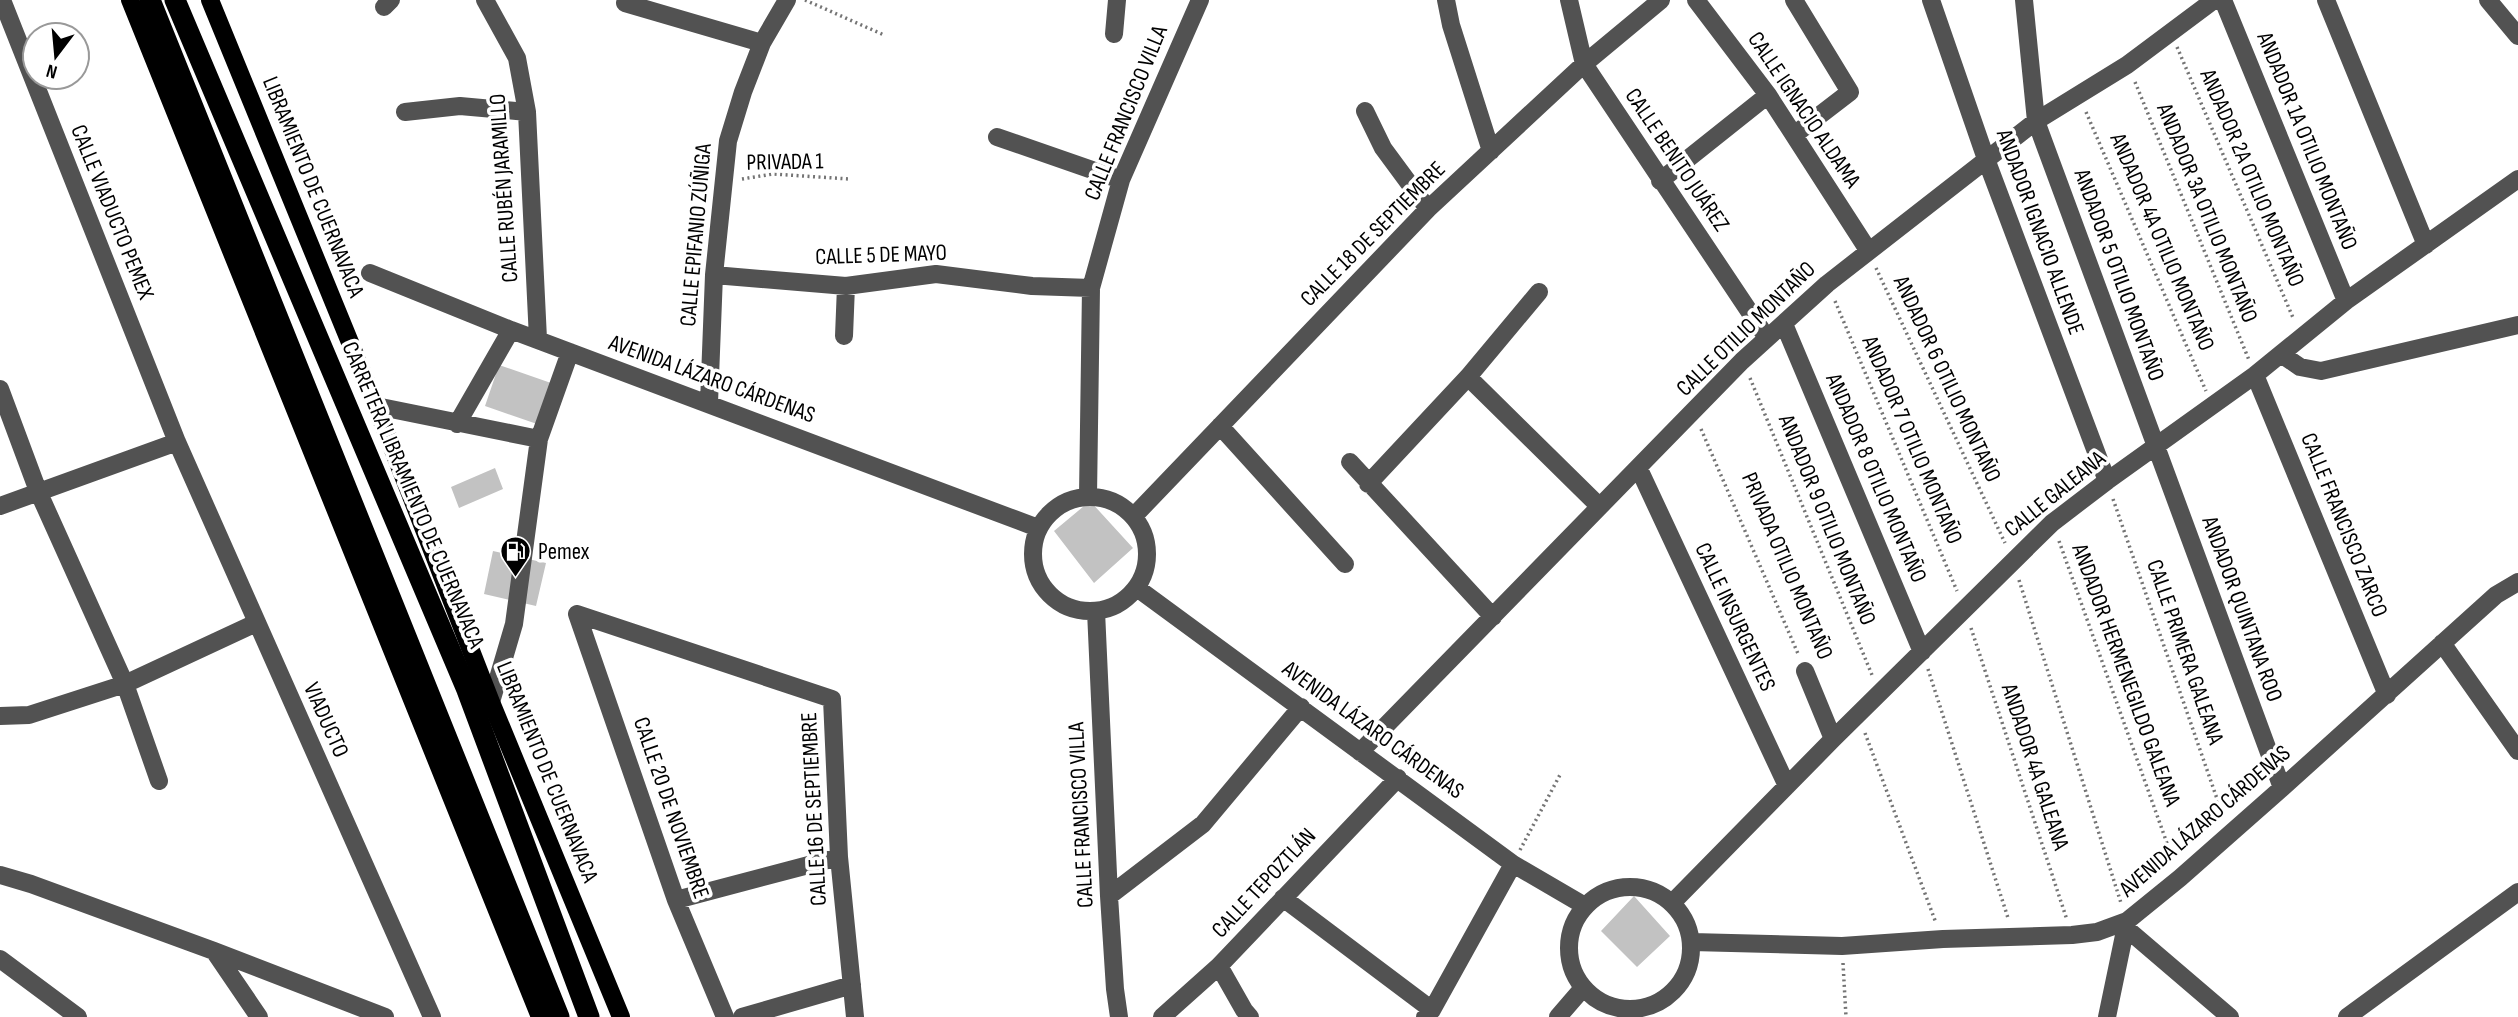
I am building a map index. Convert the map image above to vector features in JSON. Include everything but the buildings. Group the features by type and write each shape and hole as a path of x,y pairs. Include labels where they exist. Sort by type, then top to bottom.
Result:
{"highway":[{"path":"150,0 559,1017"},
{"name":"CARRETERA LIBRAMIENTO DE CUERNAVACA","path":"175,0 467,690 589,1017"}],"main road":[{"path":"130,0 540,1017"},
{"name":"LIBRAMIENTO DE CUERNAVACA","path":"210,0 376,406 491,702 621,1017"}],"street":[{"name":"CALLE VIADUCTO PEMEX","path":"2,0 177,442"},
{"name":"CALLE RUBÉN JARAMILLO","path":"485,0 517,58 527,112 538,339"},
{"name":"CALLE EPIFANIO ZÚÑIGA","path":"709,403 714,275 728,141 762,43 787,0"},
{"path":"1114,34 1117,0"},
{"name":"CALLE FRANCISCO VILLA","path":"1088,496 1091,288 1121,180 1200,0"},
{"path":"1446,0 1451,25 1491,151"},
{"name":"CALLE BENITO JUÁREZ","path":"1569,0 1584,64 1767,338"},
{"name":"CALLE 18 DE SEPTIEMBRE","path":"1134,516 1428,209 1584,64 1661,0"},
{"name":"CALLE IGNACIO ALDAMA","path":"1696,0 1768,94 1868,250"},
{"path":"1794,0 1850,92 1794,135"},
{"name":"ANDADOR IGNACIO ALLENDE","path":"1931,0 1986,159 2107,481"},
{"name":"ANDADOR 5 OTILIO MONTAÑO","path":"2024,0 2036,121 2156,446"},
{"name":"CALLE OTILIO MONTAÑO","path":"1360,752 1742,361 1827,284 2036,121 2127,65 2214,0"},
{"name":"ANDADOR 1A OTILIO MONTAÑO","path":"2222,0 2346,301"},
{"path":"2326,0 2426,245"},
{"path":"2488,0 2518,36"},
{"path":"625,4 762,43"},
{"path":"1660,181 1768,94"},
{"path":"405,112 460,106 527,112"},
{"path":"1365,111 1383,148 1428,209"},
{"path":"997,137 1121,180"},
{"name":"CALLE GALEANA","path":"1672,903 1833,739 2052,523 2281,355 2346,301 2518,179"},
{"name":"AVENIDA LÁZARO CÁRDENAS","path":"370,272 511,330 1038,528"},
{"name":"CALLE 5 DE MAYO","path":"714,275 846,286 936,274 1032,286 1091,288"},
{"path":"844,336 846,286"},
{"path":"1368,484 1468,377 1539,292"},
{"name":"ANDADOR 8 OTILIO MONTAÑO","path":"1784,324 1922,652"},
{"path":"2281,355 2300,367 2321,371 2518,325"},
{"path":"457,424 511,330"},
{"path":"491,702 514,624 539,439 570,352"},
{"name":"CALLE FRANCISCO ZARCO","path":"2255,374 2387,695"},
{"path":"1468,377 1599,506"},
{"path":"0,389 38,491 125,684 159,781"},
{"path":"376,406 539,439"},
{"path":"1220,426 1345,564"},
{"path":"0,506 177,442"},
{"name":"VIADUCTO","path":"177,442 432,1017"},
{"name":"ANDADOR QUINTANA ROO","path":"2156,446 2282,789"},
{"path":"1350,462 1493,618"},
{"name":"CALLE INSURGENTES","path":"1639,469 1787,786"},
{"path":"1088,496 1105,498 1121,505 1134,516 1144,533 1147,552 1145,571 1136,588 1125,599 1112,607 1081,611 1053,598 1042,587 1032,558 1033,542 1046,515 1059,505 1088,496"},
{"name":"AVENIDA LÁZARO CÁRDENAS","path":"1692,942 1842,946 1942,939 2072,935 2127,925 2496,595 2518,582"},
{"name":"AVENIDA LÁZARO CÁRDENAS","path":"1136,588 1513,864 1585,906"},
{"name":"CALLE FRANCISCO VILLA","path":"1096,611 1109,895 1119,1017"},
{"name":"CALLE 16 DE SEPTIEMBRE","path":"578,614 832,699 839,857 855,1017"},
{"name":"CALLE 20 DE NOVIEMBRE","path":"578,614 676,900 725,1017"},
{"path":"0,716 29,716 125,684 256,623"},
{"path":"2442,643 2518,751"},
{"name":"PRIVADA OTILIO MONTAÑO","path":"1805,671 1833,739"},
{"path":"1109,895 1203,824 1301,707"},
{"name":"CALLE TEPOZTLÁN","path":"1162,1017 1219,966 1398,778"},
{"path":"676,900 839,857"},
{"path":"1283,898 1429,1013 1513,864"},
{"path":"0,875 214,951 385,1017"},
{"path":"1638,886 1656,892 1672,903 1682,914 1692,942 1690,963 1682,982 1668,997 1651,1012 1607,1005 1583,988 1574,973 1569,956 1569,938 1575,921 1585,906 1600,894 1618,887 1638,886"},
{"path":"2347,1017 2518,892"},
{"path":"2106,1017 2127,925 2230,1017"},
{"path":"214,951 259,1017"},
{"path":"0,959 78,1017"},
{"path":"1219,966 1244,1010 1251,1017"},
{"path":"742,1017 852,985"},
{"path":"1558,1017 1583,988"}],"path":[{"path":"805,0 884,35"},
{"name":"ANDADOR 2A OTILIO MONTAÑO","path":"2171,32 2301,338"},
{"name":"ANDADOR 3A OTILIO MONTAÑO","path":"2127,65 2255,374"},
{"name":"ANDADOR 4A OTILIO MONTAÑO","path":"2078,93 2212,406"},
{"name":"PRIVADA 1","path":"722,181 773,174 849,179"},
{"name":"ANDADOR 6 OTILIO MONTAÑO","path":"1868,250 2013,560 2127,925"},
{"name":"ANDADOR 7 OTILIO MONTAÑO","path":"1827,284 1965,610"},
{"name":"ANDADOR 9 OTILIO MONTAÑO","path":"1742,361 1880,694"},
{"name":"PRIVADA OTILIO MONTAÑO","path":"1694,412 1805,671"},
{"name":"CALLE PRIMERA GALEANA","path":"2107,481 2229,835"},
{"name":"ANDADOR HERMENEGILDO GALEANA","path":"2052,523 2180,878"},
{"name":"ANDADOR 4A GALEANA","path":"1965,610 2072,935"},
{"path":"1922,652 2014,937"},
{"path":"1858,715 1942,939"},
{"path":"1513,864 1562,772"},
{"path":"1842,946 1846,1017"}],"place":[{"name":"Pemex","path":"515,579"}]}
